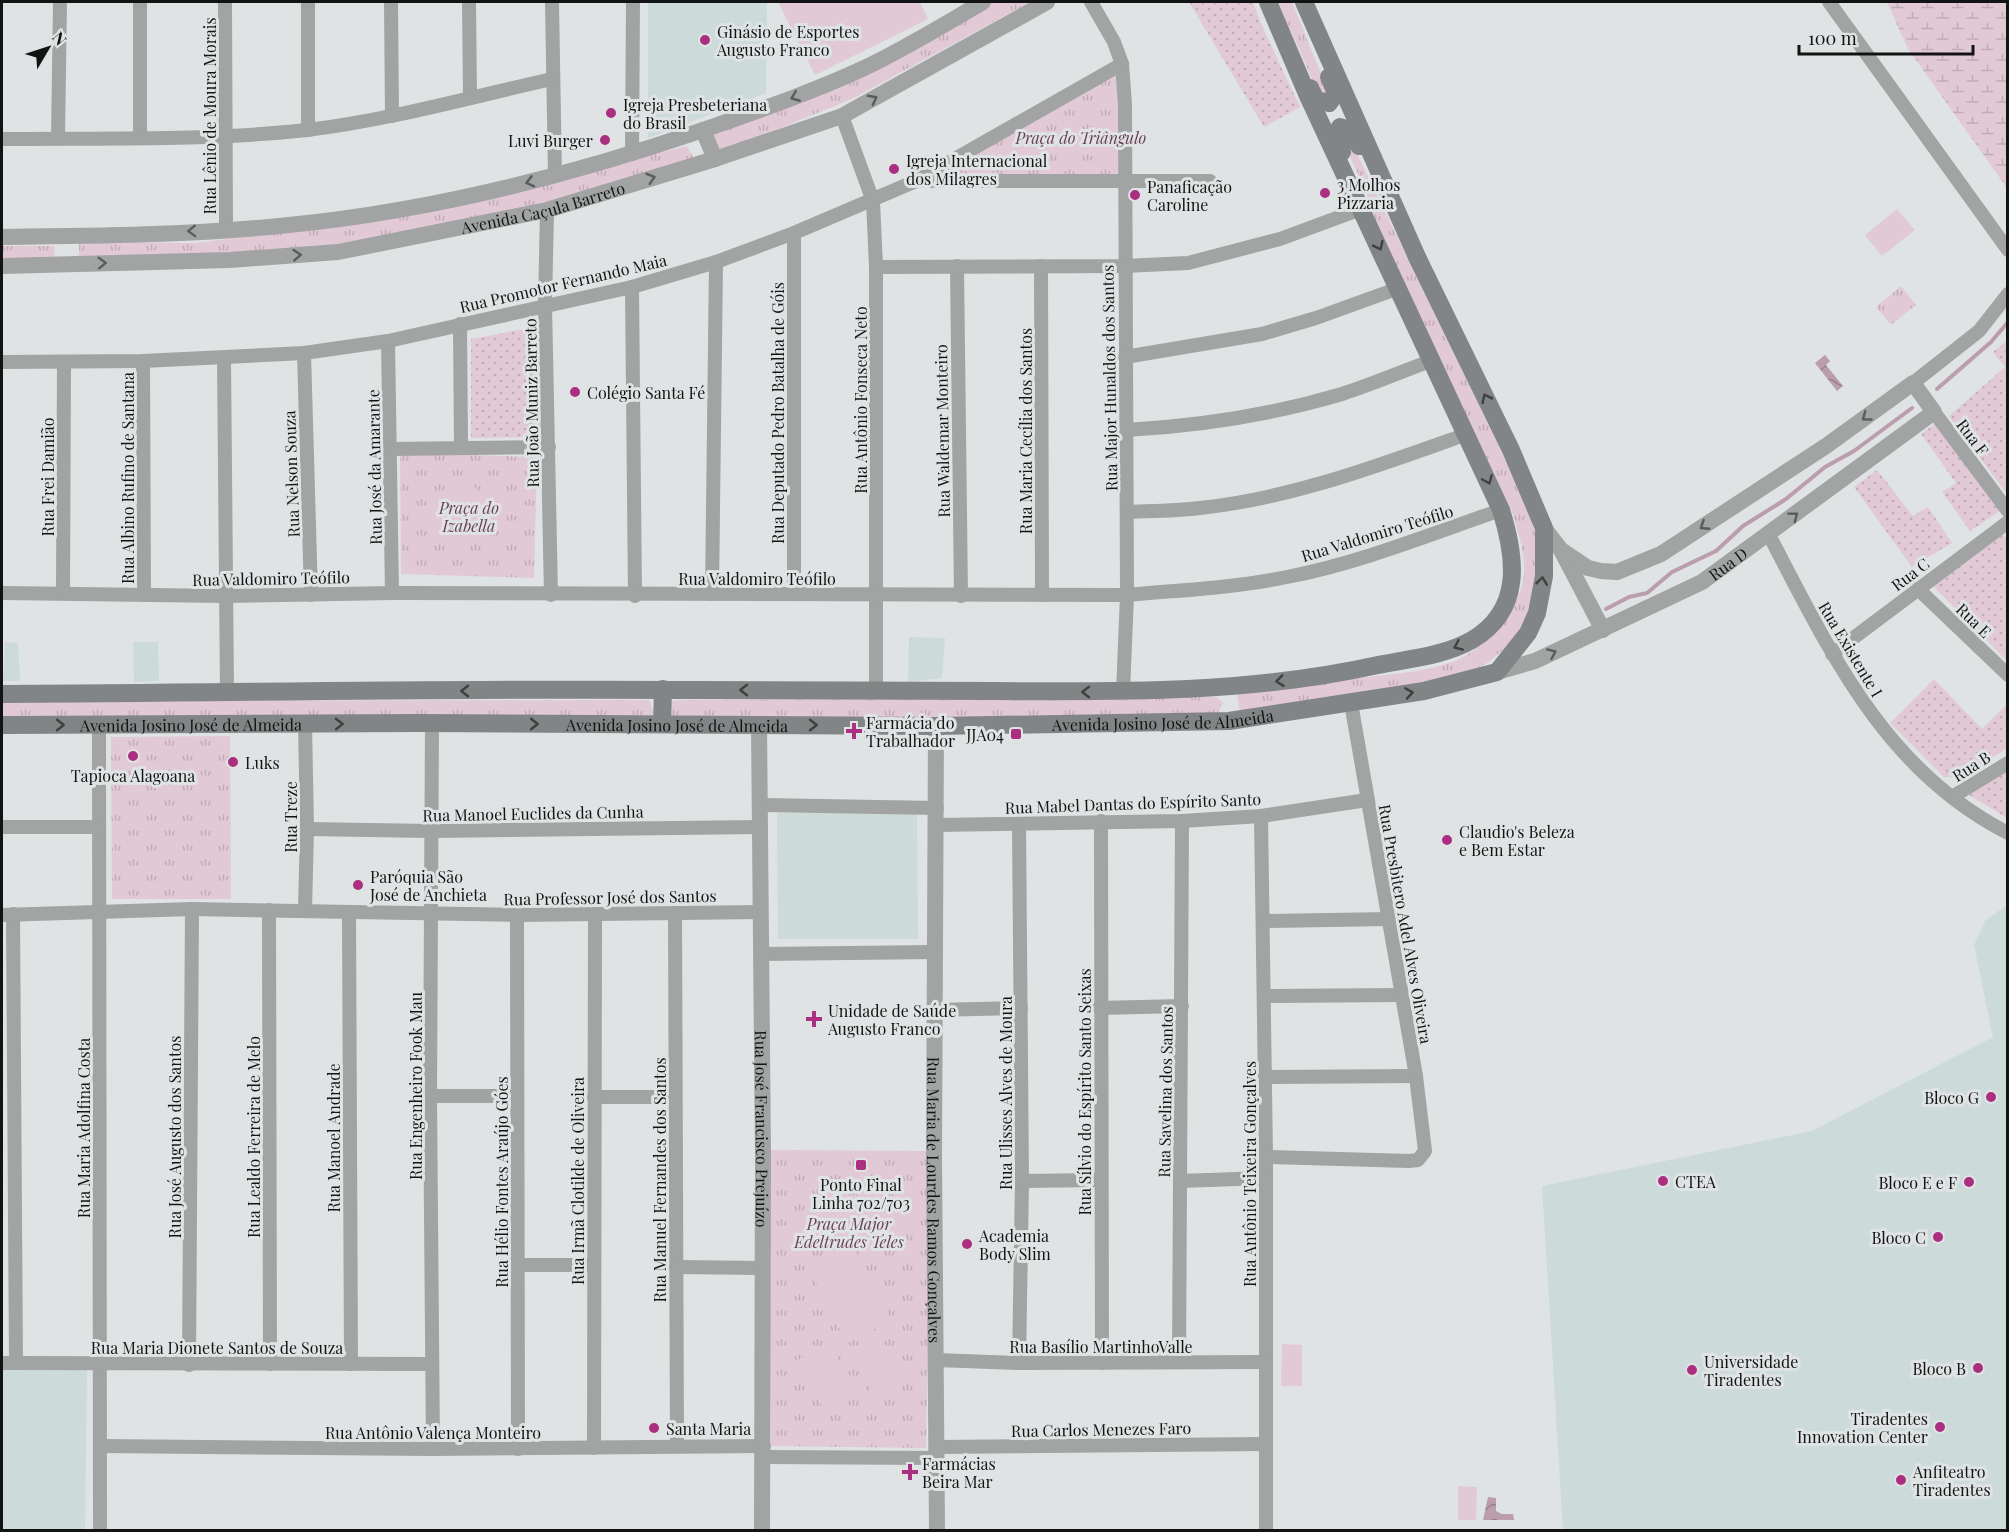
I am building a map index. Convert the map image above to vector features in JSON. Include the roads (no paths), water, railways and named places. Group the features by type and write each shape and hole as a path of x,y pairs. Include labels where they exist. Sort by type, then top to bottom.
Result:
{"main road":[{"path":"1268,2 1361,209"},
{"path":"1282,37 1294,52 1316,100 1329,103 1336,93 1310,32 1306,8"},
{"path":"1306,8 1391,197 1511,450 1544,528 1544,576 1537,613 1528,633 1497,672"},
{"path":"1361,209 1358,190 1335,137 1340,127 1352,131 1378,188 1391,197"},
{"name":"Avenida Josino José de Almeida","path":"2,694 663,689 1123,692 1225,688 1338,674 1449,650 1474,639 1495,620 1508,597 1514,572 1511,540 1501,510 1467,434 1361,209"},
{"name":"Avenida Josino José de Almeida","path":"2,725 432,723 936,726 1229,721 1424,691 1497,672"},
{"path":"1225,688 1229,721"},
{"path":"662,724 663,689"}],"street":[{"path":"58,138 60,2"},
{"path":"140,2 140,137"},
{"name":"Rua Lênio de Moura Morais","path":"225,2 226,230"},
{"path":"308,2 308,130"},
{"path":"391,2 392,116"},
{"path":"469,2 470,97"},
{"path":"552,2 555,176"},
{"path":"632,154 633,2"},
{"name":"Avenida Caçula Barreto","path":"2,237 226,230 382,213 488,193 632,154 777,104 863,69 982,2"},
{"name":"Avenida Caçula Barreto","path":"2,266 230,260 338,252 547,210 715,159 842,116 1047,2"},
{"path":"1091,2 1114,42 1122,64"},
{"path":"1828,2 2007,250"},
{"name":"Rua Promotor Fernando Maia","path":"2,362 143,361 304,353 388,341 632,287 716,262 873,201 916,181 1122,64"},
{"name":"Rua Major Hunaldos dos Santos","path":"1122,64 1127,512 1127,595 1123,692"},
{"path":"2,139 226,136 308,130 392,116 552,79"},
{"name":"Rua Antônio Fonseca Neto","path":"842,116 873,201 876,267 876,690"},
{"path":"703,130 715,159"},
{"path":"916,181 1210,181"},
{"path":"876,267 1124,266 1188,263 1241,251 1361,209"},
{"name":"Rua João Muniz Barreto","path":"547,210 545,305 551,595"},
{"name":"Rua Deputado Pedro Batalha de Góis","path":"794,233 794,594"},
{"path":"65,236 65,264"},
{"path":"712,594 716,262"},
{"name":"Rua Waldemar Monteiro","path":"957,266 961,596"},
{"name":"Rua Maria Cecília dos Santos","path":"1041,266 1042,595"},
{"path":"632,287 635,596"},
{"path":"1125,357 1262,334 1316,318 1399,288"},
{"path":"1561,550 1588,568 1617,572 1661,554 1826,446 1913,383 1979,331 2007,294"},
{"path":"460,324 461,447"},
{"name":"Rua José da Amarante","path":"388,341 392,593"},
{"name":"Rua Nelson Souza","path":"304,353 311,595"},
{"path":"224,358 227,693"},
{"path":"1126,430 1187,427 1270,413 1344,393 1433,360"},
{"name":"Rua Albino Rufino de Santana","path":"143,361 144,594"},
{"name":"Rua Frei Damião","path":"63,593 64,362"},
{"path":"1913,383 1934,412"},
{"name":"Rua F","path":"1934,412 2007,521"},
{"name":"Rua D","path":"1497,672 1535,661 1702,582 1934,412"},
{"path":"1127,512 1200,508 1282,494 1346,477 1467,434"},
{"path":"391,449 549,447"},
{"name":"Rua Valdomiro Teófilo","path":"2,593 226,597 392,593 635,596 712,594 1127,595 1242,585 1288,577 1365,557 1501,510"},
{"name":"Rua C","path":"1832,654 2007,521"},
{"path":"1544,528 1561,550 1603,630"},
{"name":"Rua Existente I","path":"1768,535 1857,696 1890,739 1952,797 1984,821 2007,833"},
{"name":"Rua E","path":"1918,589 2007,675"},
{"name":"Rua Presbitero Adel Alves Oliveira","path":"1266,1157 1409,1161 1418,1160 1425,1151 1416,1076 1351,703"},
{"name":"Rua Engenheiro Fook Mau","path":"432,723 433,914 430,1096 433,1449"},
{"name":"Rua Treze","path":"305,724 307,829 305,910"},
{"name":"Rua Maria Adolfina Costa","path":"99,725 100,1530"},
{"name":"Rua José Francisco Prejuízo","path":"759,725 764,1452 762,1530"},
{"name":"Rua Maria de Lourdes Ramos Gonçalves","path":"936,726 937,1530"},
{"name":"Rua B","path":"1952,797 2007,763"},
{"name":"Rua Mabel Dantas do Espírito Santo","path":"936,825 1182,821 1261,816 1367,800"},
{"path":"760,805 937,808"},
{"name":"Rua Antônio Teixeira Gonçalves","path":"1261,816 1266,1157 1266,1530"},
{"name":"Rua Sílvio do Espírito Santo Seixas","path":"1101,821 1099,1008 1102,1363"},
{"name":"Rua Savelina dos Santos","path":"1179,1362 1182,821"},
{"name":"Rua Ulisses Alves de Moura","path":"1019,824 1022,1181 1019,1363"},
{"path":"2,827 99,827"},
{"name":"Rua Manoel Euclides da Cunha","path":"307,829 431,831 760,827"},
{"name":"Rua Professor José dos Santos","path":"7,914 192,909 517,915 760,912"},
{"name":"Rua José Augusto dos Santos","path":"189,1365 192,909"},
{"name":"Rua Lealdo Ferreira de Melo","path":"269,910 270,1364"},
{"name":"Rua Manoel Andrade","path":"349,912 351,1364"},
{"path":"7,914 9,1363"},
{"name":"Rua Irmã Clotilde de Oliveira","path":"594,1448 592,1265 595,914"},
{"name":"Rua Manuel Fernandes dos Santos","path":"675,914 677,1446"},
{"name":"Rua Hélio Fontes Araújo Góes","path":"517,915 518,1449"},
{"path":"1264,921 1389,919"},
{"path":"761,954 936,952"},
{"path":"1264,996 1401,995"},
{"path":"1099,1008 1182,1006"},
{"path":"935,1010 1021,1008"},
{"path":"1265,1077 1416,1076"},
{"path":"430,1096 518,1096"},
{"path":"594,1097 675,1098"},
{"path":"1180,1181 1266,1178"},
{"path":"1022,1181 1100,1180"},
{"path":"518,1265 592,1265"},
{"path":"676,1267 762,1268"},
{"name":"Rua Basílio MartinhoValle","path":"936,1360 1019,1363 1266,1362"},
{"name":"Rua Maria Dionete Santos de Souza","path":"9,1363 432,1364"},
{"name":"Rua Carlos Menezes Faro","path":"764,1452 937,1453 1266,1444"},
{"name":"Rua Antônio Valença Monteiro","path":"101,1446 518,1449 677,1446 764,1452"}],"water":[{"path":"1825,355 1830,361 1826,365 1843,386 1837,391 1815,363"},
{"path":"1488,1497 1496,1498 1496,1511 1502,1514 1513,1514 1514,1520 1483,1520"}],"waterway":[{"path":"1937,389 1991,342 2008,322"},
{"path":"1606,609 1629,597 1647,593 1672,572 1716,551 1743,526 1786,499 1825,467 1854,451 1912,408"}],"place":[{"name":"Ginásio de Esportes Augusto Franco","path":"705,40"},
{"name":"Igreja Presbeteriana do Brasil","path":"611,113"},
{"name":"Luvi Burger","path":"605,140"},
{"name":"Igreja Internacional dos Milagres","path":"894,169"},
{"name":"3 Molhos Pizzaria","path":"1325,193"},
{"name":"Panaficação Caroline","path":"1135,195"},
{"name":"Colégio Santa Fé","path":"575,392"},
{"name":"Farmácia do Trabalhador","path":"854,731"},
{"name":"JJA04","path":"1016,734"},
{"name":"Tapioca Alagoana","path":"133,756"},
{"name":"Luks","path":"233,762"},
{"name":"Claudio's Beleza e Bem Estar","path":"1447,840"},
{"name":"Paróquia São José de Anchieta","path":"358,885"},
{"name":"Unidade de Saúde Augusto Franco","path":"814,1019"},
{"name":"Bloco G","path":"1991,1097"},
{"name":"Ponto Final Linha 702/703","path":"861,1165"},
{"name":"CTEA","path":"1663,1181"},
{"name":"Bloco E e F","path":"1969,1182"},
{"name":"Bloco C","path":"1938,1237"},
{"name":"Academia Body Slim","path":"967,1244"},
{"name":"Bloco B","path":"1978,1368"},
{"name":"Universidade Tiradentes","path":"1692,1370"},
{"name":"Tiradentes Innovation Center","path":"1940,1427"},
{"name":"Santa Maria","path":"654,1428"},
{"name":"Farmácias Beira Mar","path":"910,1472"},
{"name":"Anfiteatro Tiradentes","path":"1901,1480"}],"park label":[{"name":"Praça do Triângulo","path":"1081,137"},
{"name":"Praça do Izabella","path":"469,516"},
{"name":"Praça Major Edeltrudes Teles","path":"849,1232"}]}
